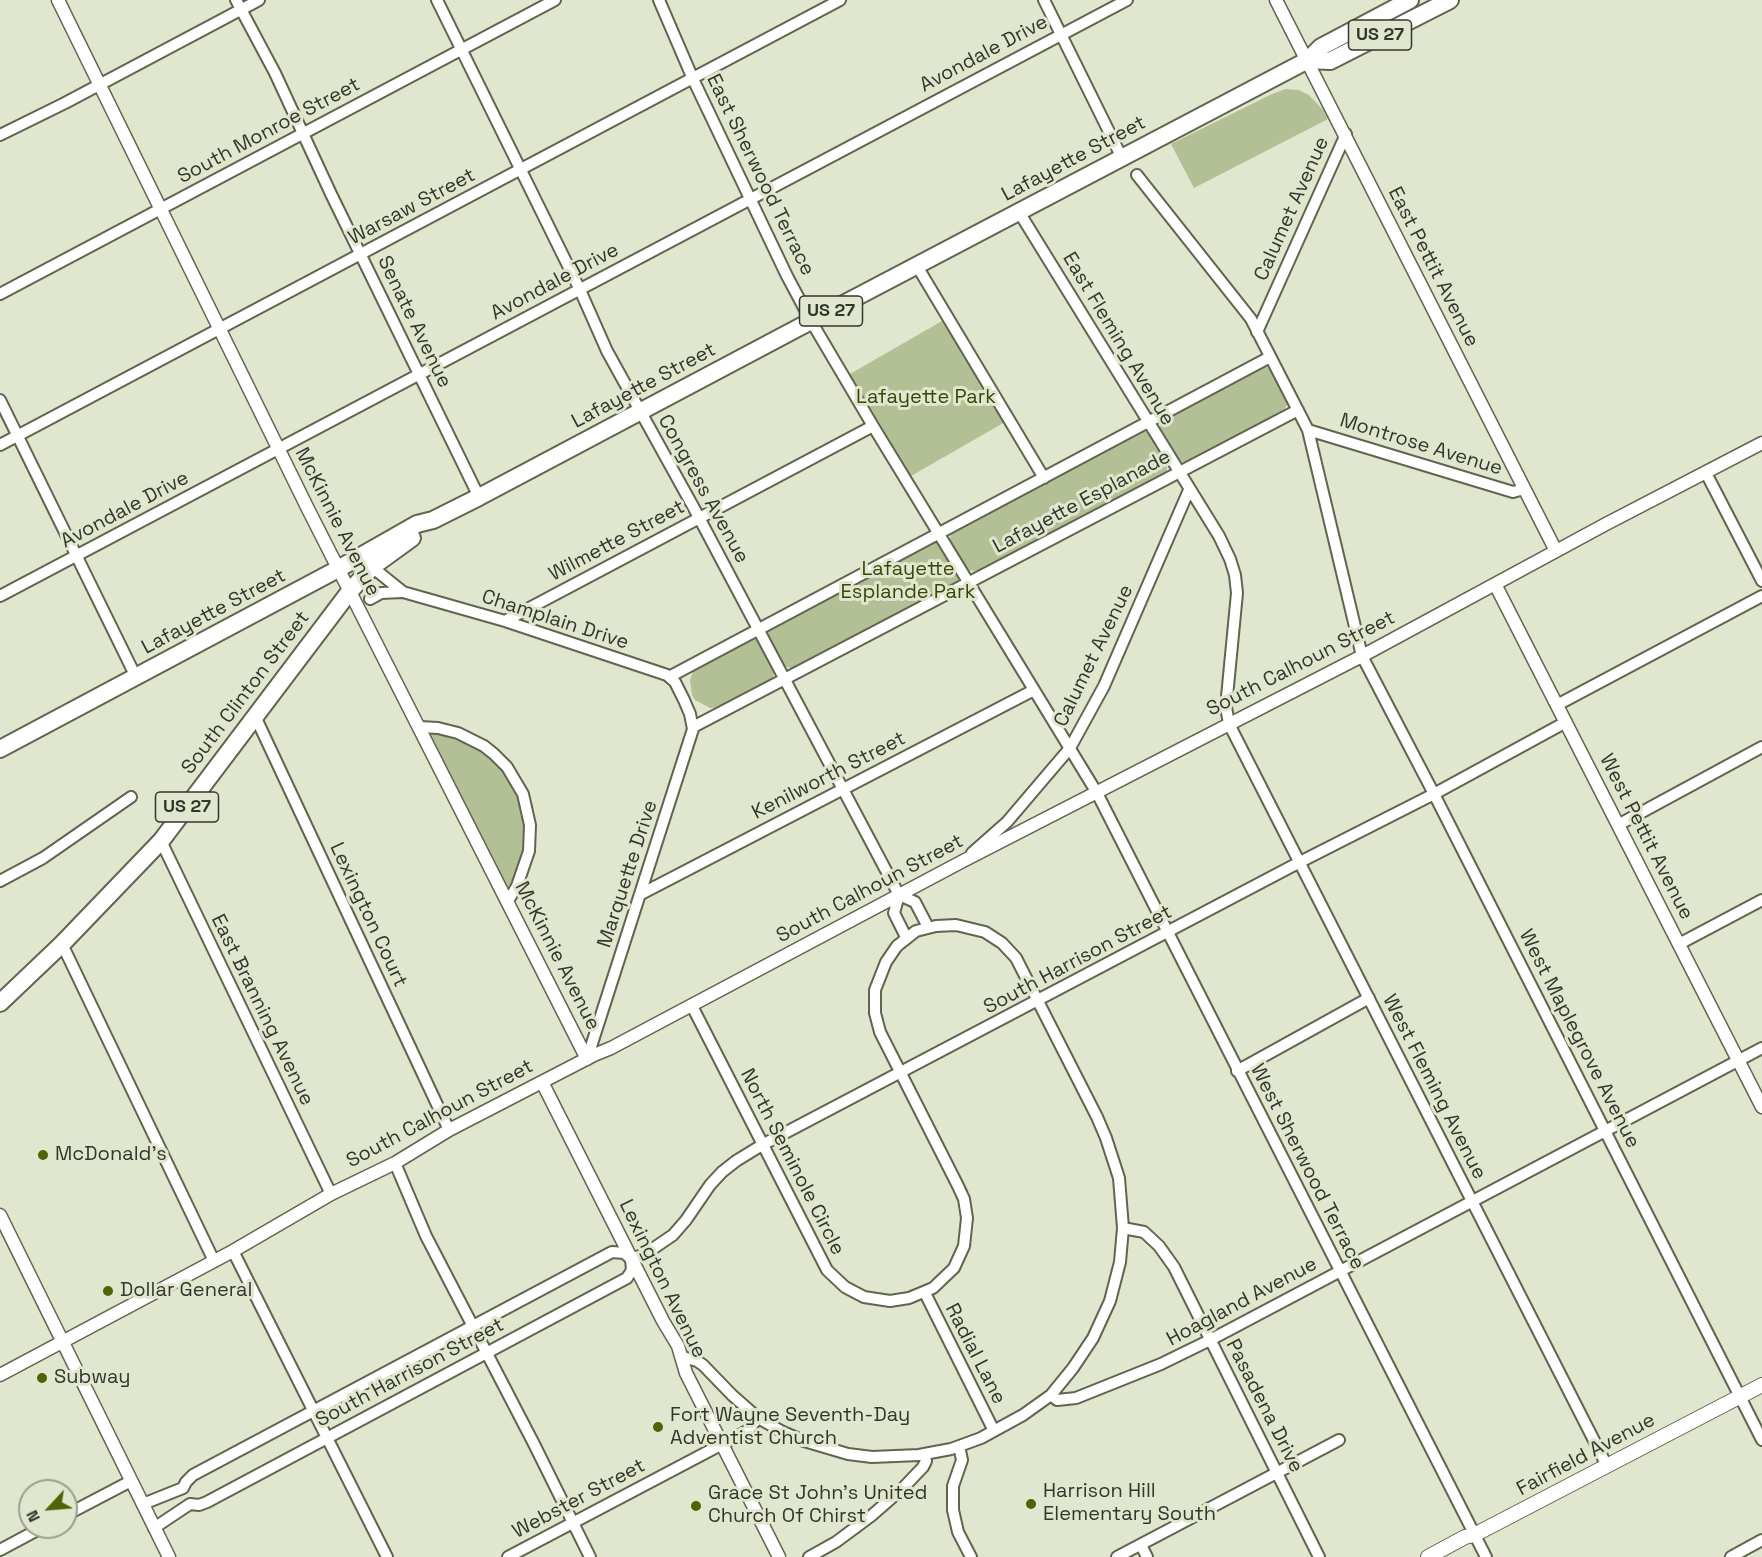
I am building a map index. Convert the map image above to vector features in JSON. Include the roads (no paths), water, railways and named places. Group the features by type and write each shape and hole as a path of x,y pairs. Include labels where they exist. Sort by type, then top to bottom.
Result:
{"highway":[{"name":"Lafayette Street","path":"0,749 338,569 417,524 434,520 479,497 1308,60 1321,47 1410,0"},
{"name":"Lafayette Street","path":"1308,60 1330,61 1450,0"},
{"name":"South Clinton Street","path":"0,1003 62,944 161,841 350,591 372,567 434,520"}],"main road":[{"name":"Fairfield Avenue","path":"1428,1557 1762,1385"}],"street":[{"name":"McKinnie Avenue","path":"58,0 278,450 587,1059"},
{"path":"0,135 99,85 238,5 259,0"},
{"name":"Congress Avenue","path":"437,0 580,290 607,351 758,628 898,895"},
{"name":"South Monroe Street","path":"0,294 555,0"},
{"name":"East Sherwood Terrace","path":"658,0 693,79 787,276 811,321 1097,793"},
{"name":"Warsaw Street","path":"0,446 840,0"},
{"path":"1044,0 1122,158"},
{"name":"Avondale Drive","path":"0,596 1127,0"},
{"name":"East Pettit Avenue","path":"1276,0 1556,551"},
{"name":"Senate Avenue","path":"238,5 275,73 479,497"},
{"name":"Calumet Avenue","path":"1257,332 1346,134"},
{"name":"West Maplegrove Avenue","path":"1137,175 1251,319 1308,430 1362,656 1762,1440"},
{"name":"East Fleming Avenue","path":"1019,212 1219,536 1230,559 1237,593 1227,707 1229,724"},
{"path":"917,266 1044,478"},
{"name":"Lafayette Esplanade","path":"669,677 1270,357"},
{"path":"0,399 136,677"},
{"name":"Lafayette Esplanade","path":"693,727 1298,410"},
{"name":"Wilmette Street","path":"505,621 873,426"},
{"name":"Montrose Avenue","path":"1308,430 1513,492 1524,489"},
{"name":"South Calhoun Street","path":"0,1375 233,1251 331,1194 395,1163 449,1130 692,1006 963,861 1362,656 1762,443"},
{"path":"1706,473 1762,580"},
{"name":"Calumet Avenue","path":"963,861 1007,822 1070,748 1104,686 1189,490"},
{"name":"Champlain Drive","path":"372,567 403,591 505,621 669,677"},
{"name":"West Pettit Avenue","path":"1495,584 1762,1107"},
{"name":"Champlain Drive","path":"370,598 381,593 403,591"},
{"path":"1557,705 1762,596"},
{"path":"669,677 675,682 684,700 693,727"},
{"name":"Kenilworth Street","path":"641,894 1034,690"},
{"name":"Lexington Court","path":"255,716 449,1130"},
{"name":"South Harrison Street","path":"631,1259 654,1249 673,1235 722,1172 762,1145 1434,794 1566,722"},
{"name":"West Fleming Avenue","path":"1229,724 1607,1466"},
{"path":"420,727 438,728 458,733 484,746 507,767 523,794 530,825 529,851 517,886 507,901"},
{"name":"Marquette Drive","path":"587,1059 693,727"},
{"path":"1618,825 1762,747"},
{"name":"West Sherwood Terrace","path":"1097,793 1485,1557"},
{"path":"0,881 44,858 131,797"},
{"path":"1007,822 1016,834"},
{"name":"East Branning Avenue","path":"161,841 331,1194"},
{"path":"906,938 894,912 898,895 915,902 928,927"},
{"path":"1679,944 1762,900"},
{"path":"683,1357 703,1365 758,1418 783,1432 848,1454 872,1457 925,1455 959,1446 994,1431 1023,1415 1051,1395 1084,1353 1101,1322 1115,1281 1123,1228 1119,1178 1106,1138 1016,958 994,937 967,926 928,927 906,938 897,946 882,969 874,994 877,1023 964,1199 967,1218 964,1246 958,1261 940,1282 925,1293"},
{"path":"62,944 214,1261"},
{"path":"1237,1071 1369,998"},
{"name":"North Seminole Circle","path":"692,1006 821,1261 832,1277 851,1291 877,1300 903,1300 925,1293"},
{"name":"Hoagland Avenue","path":"1051,1395 1057,1400 1076,1398 1161,1364 1762,1048"},
{"name":"Lexington Avenue","path":"542,1082 683,1357 686,1373 779,1557"},
{"path":"395,1163 426,1236 590,1557"},
{"path":"0,1215 169,1557"},
{"name":"Pasadena Drive","path":"1123,1228 1144,1232 1159,1246 1174,1267 1319,1557"},
{"path":"233,1251 387,1557"},
{"name":"South Harrison Street","path":"143,1504 183,1488 193,1475 612,1252 624,1253 631,1259 632,1270 627,1278 207,1502 199,1505 190,1504 154,1528"},
{"name":"Radial Lane","path":"925,1293 994,1431"},
{"name":"Webster Street","path":"508,1557 747,1431 758,1418"},
{"path":"1117,1557 1339,1440"},
{"path":"959,1446 962,1460 953,1486 952,1510 958,1532 971,1557"},
{"path":"809,1557 836,1542 895,1495 923,1467 926,1461 925,1455"},
{"path":"78,1509 131,1481"},
{"path":"183,1488 190,1504"},
{"path":"0,1550 21,1539"},
{"path":"1731,1557 1762,1540"},
{"path":"1141,1545 1147,1557"}],"place":[{"name":"McDonald's","path":"43,1155"},
{"name":"Dollar General","path":"108,1291"},
{"name":"Subway","path":"42,1378"},
{"name":"Fort Wayne Seventh-Day Adventist Church","path":"658,1427"},
{"name":"Harrison Hill Elementary South","path":"1031,1504"},
{"name":"Grace St John's United Church Of Chirst","path":"696,1506"}],"park label":[{"name":"Lafayette Park","path":"926,398"},
{"name":"Lafayette Esplande Park","path":"908,582"}]}
